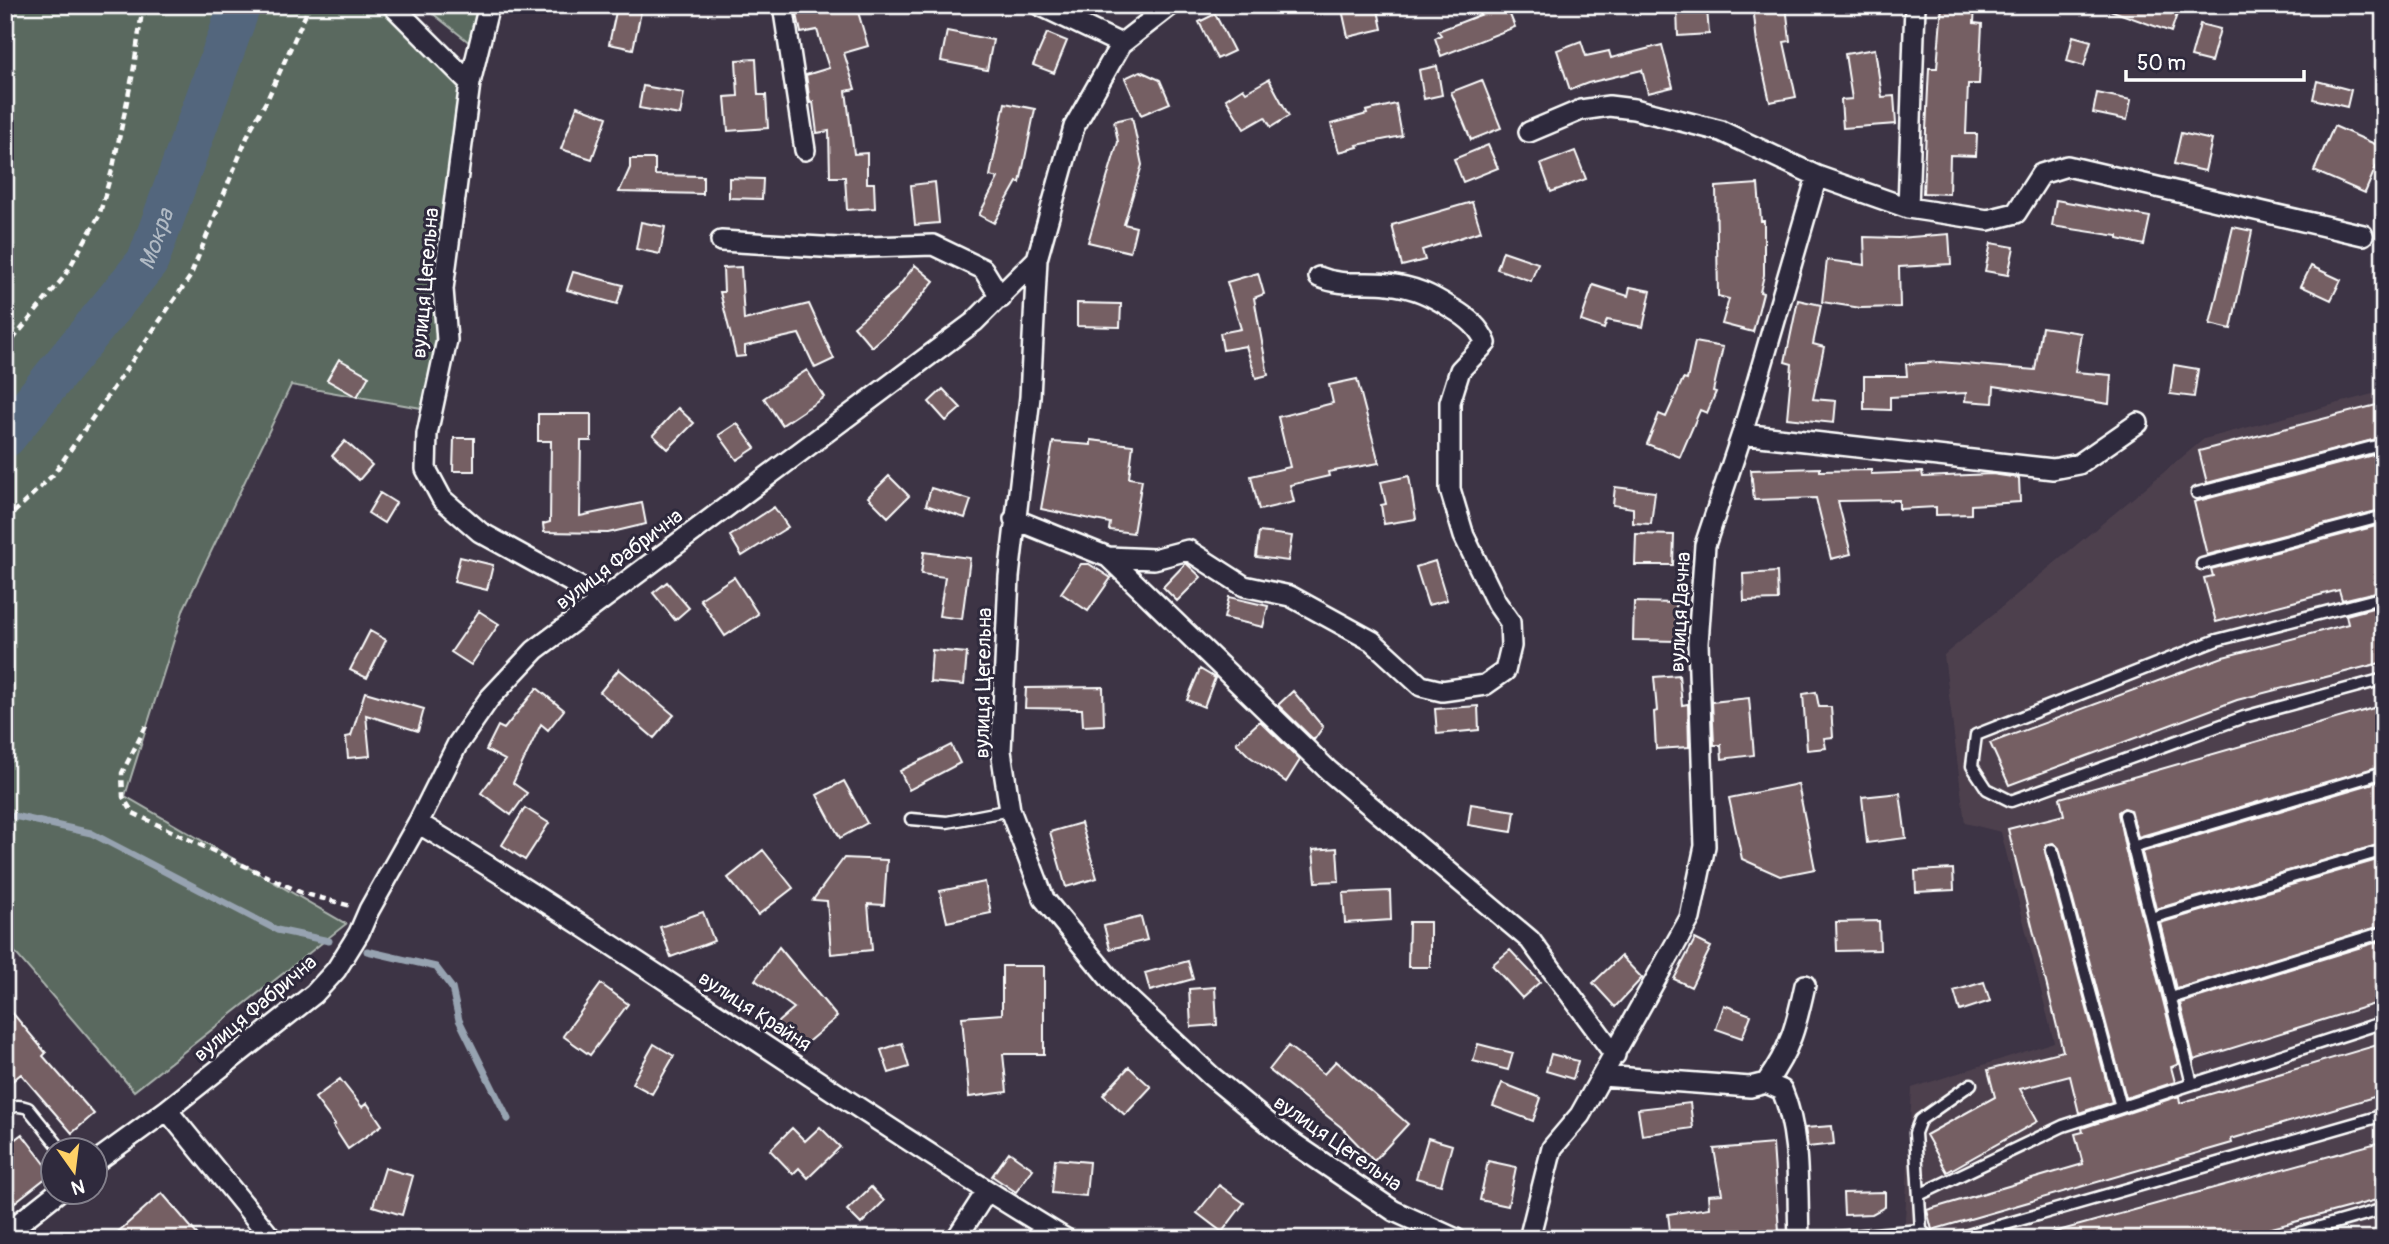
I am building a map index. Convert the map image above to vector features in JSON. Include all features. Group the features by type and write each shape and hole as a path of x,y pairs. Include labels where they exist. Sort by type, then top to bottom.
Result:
{"street":[{"path":"392,5 470,83"},
{"name":"вулиця Цегельна","path":"489,5 470,83 443,289 447,340 427,434 426,470 442,499 480,532 602,599"},
{"path":"783,5 805,150"},
{"path":"1039,5 1121,44"},
{"name":"вулиця Фабрична","path":"108,1153 167,1110 319,989 336,970 359,933 457,745 489,699 535,650 898,381 1001,298 1037,259 1074,127 1121,44 1171,5"},
{"path":"1908,208 1915,5"},
{"path":"1529,132 1581,110 1609,106 1634,109 1721,131 1818,176 1908,208 1988,220 2016,213 2041,174 2067,166 2363,236"},
{"name":"вулиця Дачна","path":"1529,1239 1552,1148 1580,1115 1690,918 1705,846 1698,643 1705,545 1742,435 1818,176"},
{"path":"721,241 838,248 933,245 983,269 1001,298"},
{"name":"вулиця Цегельна","path":"1037,259 1030,397 1009,577 1001,751 1010,810 1044,899 1119,989 1211,1076 1289,1140 1394,1211 1456,1239"},
{"path":"1014,519 1108,557 1154,559 1188,550 1244,586 1290,596 1372,641 1421,686 1442,691 1485,685 1505,671 1511,646 1510,622 1496,602 1464,536 1450,489 1450,402 1460,370 1486,343 1480,329 1423,290 1388,284 1335,283 1319,277"},
{"path":"1742,435 2053,469 2079,464 2138,423"},
{"path":"1108,557 1329,771 1530,940 1615,1055"},
{"name":"вулиця Крайня","path":"418,823 621,950 986,1191 1066,1239"},
{"path":"1766,1083 1784,1058 1795,1032 1805,985"},
{"path":"1602,1076 1750,1087 1766,1083 1782,1090 1793,1133 1799,1239"},
{"path":"167,1110 272,1239"},
{"path":"956,1239 986,1191"},
{"path":"5,1234 40,1206"}],"lane":[{"path":"2197,493 2384,444"},
{"path":"2202,564 2384,516"},
{"path":"2384,597 2217,640 1976,735 1972,766 1987,789 2011,801 2244,717 2384,680"},
{"path":"2132,847 2384,772"},
{"path":"911,819 947,822 1010,810"},
{"path":"2124,815 2192,1084"},
{"path":"2052,850 2121,1107"},
{"path":"2151,918 2384,850"},
{"path":"2171,998 2384,932"},
{"path":"1919,1195 2063,1126 2384,1022"},
{"path":"1930,1239 1921,1230 1915,1133 1920,1120 1971,1084"},
{"path":"5,1111 21,1105 28,1108 51,1136"},
{"path":"1954,1239 2384,1115"},
{"path":"2278,1239 2384,1209"},
{"path":"1813,1239 1921,1230"}],"path":[{"path":"5,349 64,277 99,216 121,127 143,5"},
{"path":"5,521 53,475 190,277 250,130 267,100 310,5"},
{"path":"146,726 122,773 122,797 133,813 302,893 369,910"}],"shaded area":[{"path":"1071,5 1119,5 1097,18"},
{"path":"2384,391 2384,1239 1904,1239 1912,1088 2054,1042 2001,832 1965,823 1944,655 2204,439"}],"green space":[{"path":"5,5 379,5 468,67 427,409 291,385 184,608 125,796 346,924 134,1091 5,941"},
{"path":"422,5 483,5 475,47"}],"building":[{"path":"837,5 856,5 868,46 844,53 855,89 846,91 854,154 867,153 867,183 874,183 875,208 847,210 845,177 830,177 829,131 817,133 813,102 810,103 806,75 829,68 817,30 801,33 797,14"},
{"path":"1341,5 1377,5 1382,29 1348,37"},
{"path":"1506,5 1515,27 1441,56 1435,38 1441,35 1438,31"},
{"path":"1753,5 1786,5 1790,41 1784,42 1796,97 1770,102 1757,44"},
{"path":"1942,5 1975,5 1974,23 1982,24 1979,84 1968,84 1966,134 1977,134 1976,156 1950,155 1949,194 1923,193 1929,68 1937,68"},
{"path":"2105,5 2153,5 2177,14 2171,32 2104,8"},
{"path":"617,7 641,12 633,49 609,44"},
{"path":"1707,9 1709,34 1678,36 1677,10"},
{"path":"1215,14 1234,51 1217,59 1199,22"},
{"path":"2200,24 2220,29 2211,62 2191,57"},
{"path":"947,31 993,40 987,70 941,61"},
{"path":"1047,33 1067,41 1054,73 1033,65"},
{"path":"2073,36 2091,41 2084,66 2067,61"},
{"path":"1581,41 1586,56 1609,51 1611,58 1662,45 1673,87 1648,93 1642,70 1570,90 1557,50"},
{"path":"1875,49 1882,97 1894,96 1896,124 1843,128 1841,100 1852,99 1845,54"},
{"path":"756,59 758,95 766,95 768,128 728,131 725,97 738,96 736,60"},
{"path":"1437,66 1442,95 1424,99 1419,70"},
{"path":"1140,71 1160,80 1170,103 1141,115 1125,78"},
{"path":"1269,79 1289,116 1271,127 1265,117 1244,129 1226,99 1243,88 1246,92"},
{"path":"1482,80 1501,128 1471,140 1451,92"},
{"path":"2317,81 2351,90 2347,107 2313,99"},
{"path":"643,86 684,93 680,115 639,108"},
{"path":"2097,93 2131,100 2127,120 2093,113"},
{"path":"1005,103 1035,109 1020,183 1017,182 994,223 979,215 998,178 990,176"},
{"path":"1396,104 1402,136 1357,145 1358,147 1339,152 1331,124 1367,114 1366,111"},
{"path":"577,106 607,117 592,159 561,149"},
{"path":"1132,117 1142,165 1124,224 1136,227 1130,252 1088,242 1118,142 1114,121"},
{"path":"2334,126 2384,148 2365,193 2314,171"},
{"path":"2181,133 2212,140 2205,171 2174,164"},
{"path":"1488,145 1498,168 1463,182 1454,159"},
{"path":"1575,151 1586,179 1551,192 1541,164"},
{"path":"630,159 655,159 655,175 703,176 703,194 619,192 630,168"},
{"path":"729,178 763,179 762,199 729,198"},
{"path":"935,182 939,223 915,225 911,185"},
{"path":"1758,184 1761,221 1764,221 1764,275 1760,292 1763,293 1753,332 1722,324 1729,299 1718,296 1716,187"},
{"path":"2056,200 2150,217 2144,245 2118,239 2118,236 2052,226"},
{"path":"1472,202 1481,231 1422,250 1425,260 1402,266 1392,225"},
{"path":"641,222 665,227 660,254 636,249"},
{"path":"2233,227 2252,231 2231,329 2210,324"},
{"path":"1949,234 1951,264 1899,267 1900,307 1861,308 1822,302 1827,260 1865,265 1864,237 1898,238"},
{"path":"1991,243 2014,247 2008,275 1985,271"},
{"path":"1503,251 1538,263 1531,281 1497,269"},
{"path":"915,265 934,281 901,321 872,347 854,326 895,291"},
{"path":"2311,266 2341,280 2331,300 2301,286"},
{"path":"741,267 744,320 809,304 834,359 815,368 799,334 745,346 745,356 736,357 720,292 724,292 723,268"},
{"path":"573,272 623,285 617,304 567,290"},
{"path":"1258,273 1264,294 1254,298 1268,375 1256,378 1246,346 1223,350 1220,333 1241,329 1227,282"},
{"path":"1593,285 1628,296 1630,287 1651,291 1643,327 1607,320 1604,329 1581,321"},
{"path":"1798,300 1821,305 1813,344 1824,347 1813,399 1836,401 1834,423 1787,418 1792,364 1785,362"},
{"path":"1077,303 1121,304 1120,327 1077,326"},
{"path":"2042,327 2081,333 2075,372 2111,375 2109,404 1994,386 1993,403 1965,401 1966,393 1890,397 1890,410 1864,409 1864,376 1907,376 1906,364 1940,362 2035,370"},
{"path":"1695,342 1723,347 1713,391 1716,392 1707,413 1700,410 1680,457 1647,444 1659,414 1666,417 1683,379 1687,380"},
{"path":"339,359 369,376 357,397 327,380"},
{"path":"2174,365 2198,369 2194,397 2170,394"},
{"path":"807,370 824,397 782,425 764,398"},
{"path":"1357,379 1379,463 1328,472 1329,476 1290,485 1294,502 1259,510 1251,476 1290,467 1278,417 1333,403 1329,385"},
{"path":"943,389 961,408 946,421 929,402"},
{"path":"2384,403 2384,437 2207,483 2199,451"},
{"path":"678,408 694,423 668,449 653,435"},
{"path":"538,414 591,414 591,441 581,441 580,516 642,503 646,524 608,533 544,532 543,524 550,522 551,441 538,441"},
{"path":"737,423 755,448 737,460 719,435"},
{"path":"454,438 474,438 474,471 453,471"},
{"path":"1091,440 1133,445 1129,478 1142,480 1133,533 1109,530 1110,523 1041,509 1053,442 1091,445"},
{"path":"345,441 372,465 359,480 332,456"},
{"path":"2384,452 2384,509 2207,555 2194,502"},
{"path":"1820,468 1820,471 1871,470 1871,474 1922,472 1923,477 1992,474 2019,478 2020,502 1971,505 1971,514 1936,515 1936,507 1899,509 1899,500 1838,501 1851,554 1831,559 1816,498 1754,500 1751,470"},
{"path":"889,476 909,496 888,517 868,497"},
{"path":"1409,476 1416,519 1384,524 1381,505 1386,504 1381,482"},
{"path":"1615,487 1655,492 1651,524 1633,523 1633,508 1613,505"},
{"path":"931,488 971,500 965,518 926,505"},
{"path":"380,493 396,503 384,523 368,513"},
{"path":"774,507 788,527 742,556 730,536"},
{"path":"2384,524 2384,590 2342,600 2339,590 2216,622 2204,578 2213,576 2211,569"},
{"path":"1259,532 1292,536 1288,561 1256,557"},
{"path":"1636,534 1674,535 1673,565 1635,565"},
{"path":"924,552 970,558 962,619 939,616 945,577 921,574"},
{"path":"460,557 493,565 487,590 454,582"},
{"path":"1435,561 1447,600 1428,605 1416,567"},
{"path":"1186,563 1201,577 1177,601 1163,587"},
{"path":"1081,564 1089,564 1111,578 1088,611 1061,593"},
{"path":"1777,572 1778,600 1744,601 1743,574"},
{"path":"734,577 758,614 725,636 700,599"},
{"path":"667,582 689,608 675,620 653,593"},
{"path":"1229,597 1268,606 1263,627 1224,618"},
{"path":"1634,602 1676,603 1676,641 1633,640"},
{"path":"2384,605 2384,662 2237,700 2009,785 1990,743 2223,657 2348,624 2346,615"},
{"path":"479,611 499,624 471,665 451,652"},
{"path":"370,631 386,640 367,678 350,670"},
{"path":"932,650 967,653 964,685 930,682"},
{"path":"619,669 674,715 654,738 600,692"},
{"path":"1200,669 1215,678 1204,707 1187,700"},
{"path":"1679,675 1682,705 1688,704 1689,747 1656,749 1654,677"},
{"path":"1103,687 1104,725 1083,726 1082,709 1025,708 1026,688"},
{"path":"537,688 564,710 548,730 541,724 513,783 527,793 511,815 481,793 505,760 486,750 498,726 504,729"},
{"path":"1293,691 1323,727 1314,740 1278,705"},
{"path":"365,692 424,709 418,731 366,715 370,756 348,758 346,737 351,736"},
{"path":"1816,692 1819,707 1831,707 1833,737 1824,738 1826,748 1807,750 1803,694"},
{"path":"1749,698 1754,755 1722,759 1721,745 1714,745 1712,702"},
{"path":"2384,705 2384,765 2138,837 2131,810 2124,808 2118,812 2179,1064 2171,1067 2175,1082 2126,1098 2059,848 2053,843 2046,845 2045,852 2112,1102 2079,1113 2070,1076 2020,1089 2038,1121 1947,1172 1926,1135 1995,1097 1988,1070 2063,1051 2008,829 2064,815 2060,798"},
{"path":"1478,706 1479,730 1437,734 1435,709"},
{"path":"1260,721 1300,760 1286,782 1249,756 1236,743"},
{"path":"951,745 960,763 909,790 900,771"},
{"path":"2384,780 2384,843 2156,909 2142,852"},
{"path":"844,781 867,823 840,838 817,795"},
{"path":"1798,784 1815,869 1780,876 1742,859 1729,798"},
{"path":"1900,793 1906,838 1867,843 1862,797"},
{"path":"1471,804 1515,811 1512,832 1468,825"},
{"path":"525,808 549,823 525,860 502,845"},
{"path":"1081,823 1097,878 1066,887 1050,832"},
{"path":"1337,848 1339,881 1316,882 1313,850"},
{"path":"763,850 793,888 758,915 728,878"},
{"path":"844,858 887,860 884,905 868,904 872,950 831,954 827,901 813,900"},
{"path":"2384,858 2384,925 2176,989 2160,923"},
{"path":"1953,869 1954,890 1916,892 1915,871"},
{"path":"985,882 991,913 947,922 940,891"},
{"path":"1390,891 1391,920 1345,923 1343,893"},
{"path":"703,912 714,941 671,957 660,927"},
{"path":"1141,917 1147,940 1110,949 1104,926"},
{"path":"1879,921 1880,950 1837,951 1836,922"},
{"path":"1409,922 1430,922 1430,967 1408,967"},
{"path":"1695,939 1711,947 1691,987 1674,979"},
{"path":"2384,940 2384,1001 2194,1060 2180,1003"},
{"path":"779,947 837,1017 796,1052 771,1028 794,1008 755,980"},
{"path":"1510,950 1540,982 1522,998 1492,965"},
{"path":"1621,956 1642,978 1615,1007 1593,983"},
{"path":"1188,961 1193,979 1150,991 1145,973"},
{"path":"1002,966 1044,966 1044,1054 1003,1054 1007,1092 969,1097 962,1017 1002,1014"},
{"path":"1984,982 1990,1001 1960,1011 1954,991"},
{"path":"601,984 628,1004 590,1055 563,1036"},
{"path":"1215,987 1217,1025 1191,1027 1189,989"},
{"path":"5,1004 46,1053 43,1056 94,1114 72,1133 21,1074 5,1087"},
{"path":"1724,1005 1751,1015 1742,1038 1716,1029"},
{"path":"902,1043 909,1067 889,1073 881,1050"},
{"path":"2384,1043 2384,1094 2231,1139 2232,1143 1932,1230 1927,1210 2083,1164 2075,1134 2083,1132 2082,1128 2179,1096 2180,1103"},
{"path":"654,1044 674,1056 652,1094 632,1083"},
{"path":"1478,1044 1513,1053 1508,1070 1473,1061"},
{"path":"1288,1046 1324,1074 1336,1061 1408,1124 1374,1161 1341,1127 1269,1070"},
{"path":"1551,1054 1578,1061 1573,1079 1546,1071"},
{"path":"1129,1067 1151,1087 1125,1115 1103,1095"},
{"path":"340,1079 362,1107 367,1103 382,1125 348,1149 333,1126 335,1125 315,1098"},
{"path":"1502,1083 1541,1098 1533,1121 1493,1106"},
{"path":"1690,1103 1693,1128 1642,1135 1638,1109"},
{"path":"1832,1126 1834,1144 1808,1147 1805,1128"},
{"path":"820,1127 840,1147 808,1178 799,1168 793,1174 770,1150 792,1128 805,1141"},
{"path":"22,1134 38,1155 38,1184 5,1210 5,1147"},
{"path":"1428,1138 1452,1145 1441,1185 1416,1178"},
{"path":"2384,1141 2384,1198 2231,1239 2052,1239 2051,1233"},
{"path":"1773,1144 1779,1231 1671,1239 1668,1214 1709,1208 1708,1195 1722,1194 1714,1149"},
{"path":"1009,1152 1033,1169 1016,1192 992,1176"},
{"path":"1055,1159 1089,1162 1086,1196 1052,1193"},
{"path":"1488,1161 1516,1167 1508,1206 1480,1200"},
{"path":"385,1168 413,1176 402,1215 373,1206"},
{"path":"1219,1185 1244,1203 1222,1232 1197,1213"},
{"path":"871,1187 884,1201 861,1224 847,1210"},
{"path":"1885,1192 1885,1207 1872,1214 1844,1215 1843,1193"},
{"path":"162,1193 201,1239 110,1239"}],"waterway":[{"name":"Мокра","path":"5,437 148,261 240,5"},
{"path":"5,814 91,833 277,930 329,941"},
{"path":"367,951 436,967 452,988 459,1020 508,1119"}]}
